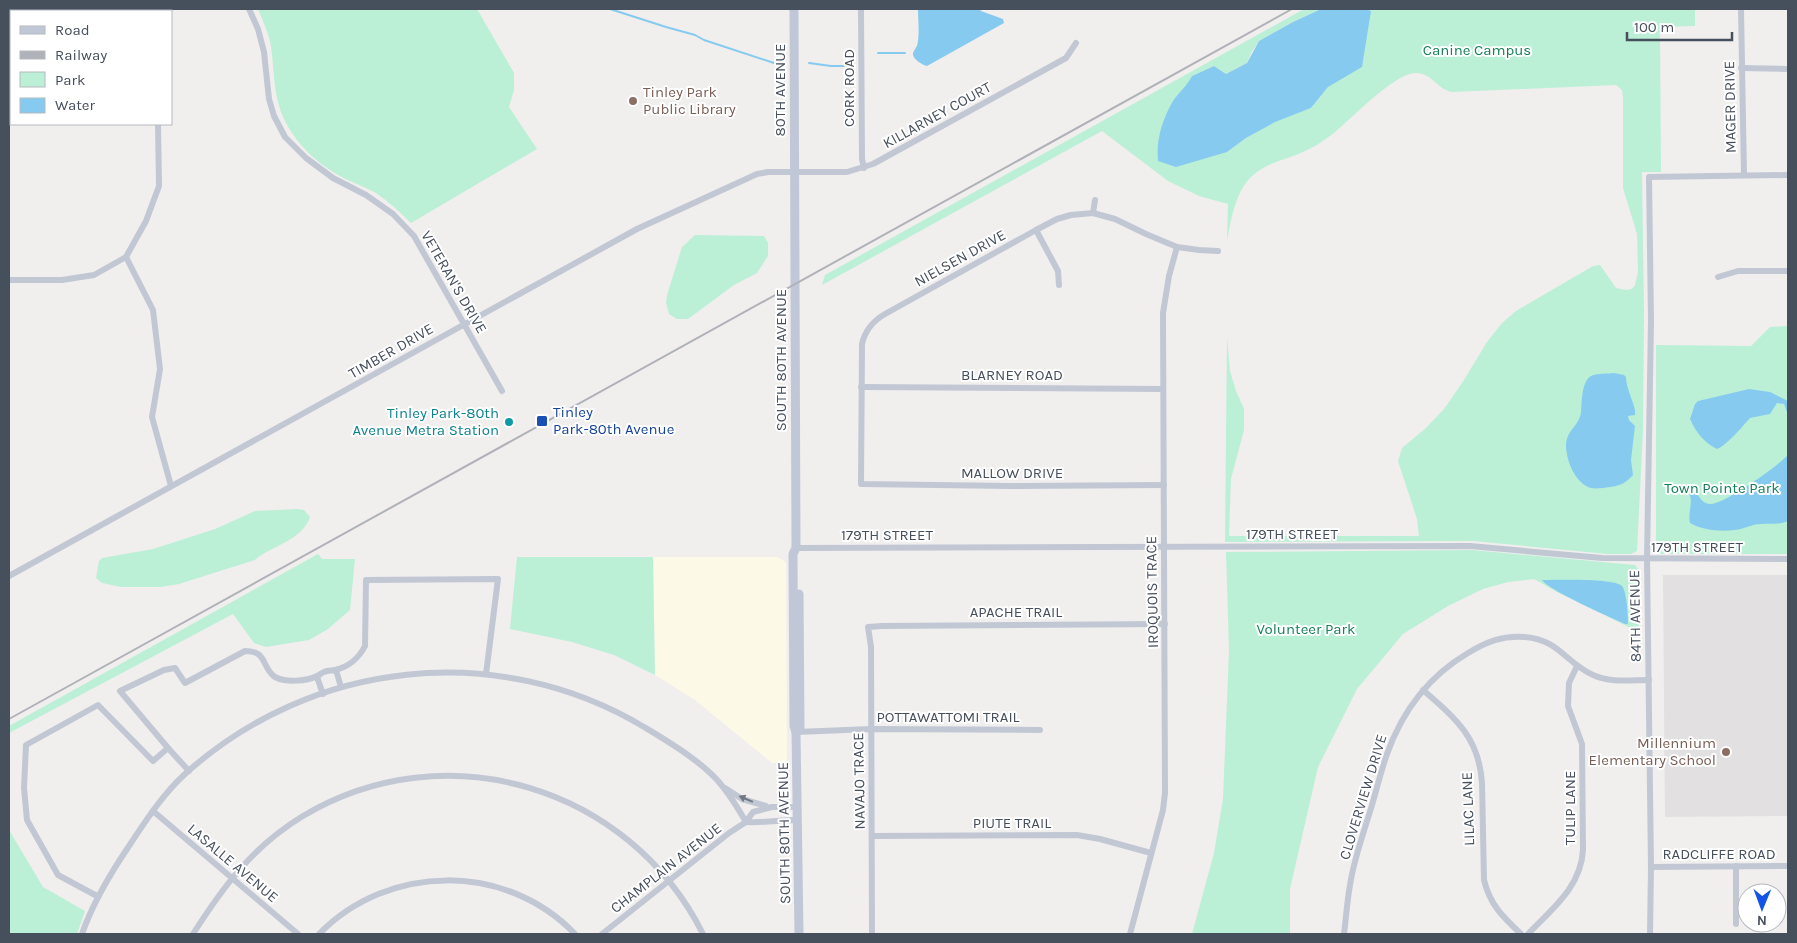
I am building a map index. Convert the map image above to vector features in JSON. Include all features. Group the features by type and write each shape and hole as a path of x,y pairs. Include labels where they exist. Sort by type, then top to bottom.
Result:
{"street":[{"name":"VETERAN'S DRIVE","path":"249,9 258,29 264,52 269,99 274,116 285,137 306,158 332,178 366,194 393,214 414,236 502,391"},
{"name":"80TH AVENUE","path":"794,9 794,172"},
{"name":"CORK ROAD","path":"861,9 862,159 864,168"},
{"name":"MAGER DRIVE","path":"1741,9 1744,176"},
{"name":"KILLARNEY COURT","path":"794,172 848,172 864,168 1066,58 1076,43"},
{"path":"1741,68 1788,69"},
{"path":"9,280 62,280 94,275 126,257 146,221 159,186 158,125"},
{"name":"TIMBER DRIVE","path":"9,576 637,229 757,174 794,172"},
{"name":"SOUTH 80TH AVENUE","path":"794,172 796,548 793,554 794,726 796,732 798,807 799,934"},
{"path":"1744,176 1788,175"},
{"name":"84TH AVENUE","path":"1650,934 1651,867 1647,559 1651,321 1649,177 1744,176"},
{"path":"1093,213 1095,200"},
{"name":"NIELSEN DRIVE","path":"861,484 863,340 868,330 878,318 1036,230 1064,217 1093,213 1115,219 1177,247 1218,251"},
{"path":"1036,230 1058,271 1059,285"},
{"name":"IROQUOIS TRACE","path":"1130,934 1163,810 1165,793 1164,313 1169,276 1177,247"},
{"path":"126,257 153,310 160,369 152,417 171,486"},
{"path":"1718,277 1738,272 1788,271"},
{"name":"BLARNEY ROAD","path":"861,387 1163,389"},
{"name":"MALLOW DRIVE","path":"861,484 1002,486 1164,485"},
{"name":"179TH STREET","path":"796,548 1470,546 1602,558 1788,559"},
{"path":"189,771 120,691 164,670 175,668 185,682 245,650 254,651 262,656 272,673 278,678 293,680 317,677 322,673 336,670 355,660 362,653 365,646 366,580 498,578 486,674"},
{"name":"APACHE TRAIL","path":"868,627 1164,624"},
{"name":"NAVAJO TRACE","path":"868,627 871,647 872,934"},
{"name":"CLOVERVIEW DRIVE","path":"1344,934 1350,884 1386,756 1404,715 1440,673 1482,644 1508,637 1535,638 1552,645 1577,666 1594,676 1606,679 1649,680"},
{"name":"TULIP LANE","path":"1528,934 1568,892 1582,864 1584,842 1582,744 1568,706 1569,683 1577,666"},
{"path":"336,670 341,688"},
{"path":"82,934 98,896 111,872 152,811 189,771 245,729 294,704 341,688 379,679 443,672 486,674 520,679 558,688 633,720 682,751 722,786 742,799 772,807"},
{"path":"317,677 323,694"},
{"name":"LILAC LANE","path":"1424,690 1458,722 1474,749 1480,767 1482,783 1484,880 1495,907 1521,934"},
{"path":"98,896 58,875 27,820 24,788 26,745 98,705 152,761 168,748"},
{"name":"POTTAWATTOMI TRAIL","path":"796,732 871,729 1040,730"},
{"path":"193,934 231,878 260,848 302,816 330,802 382,783 411,778 451,775 506,781 540,790 596,817 636,847 669,881 682,898 703,934"},
{"path":"722,786 746,822 798,820"},
{"name":"CHAMPLAIN AVENUE","path":"602,934 729,833 746,822 754,812 772,807 798,807"},
{"name":"LASALLE AVENUE","path":"152,811 298,934"},
{"name":"PIUTE TRAIL","path":"872,836 1077,835 1100,839 1151,853"},
{"path":"1736,866 1736,924"},
{"name":"RADCLIFFE ROAD","path":"1651,867 1788,866"},
{"path":"319,934 339,916 373,896 400,887 436,880 480,883 506,891 524,898 552,915 575,934"}],"shaded area":[{"path":"653,557 777,557 786,563 787,762 772,763 695,700 655,675"},
{"name":"Millennium Elementary School","path":"1663,575 1788,575 1788,816 1665,817"}],"green space":[{"path":"258,9 477,9 514,73 514,90 509,107 537,149 411,223 376,193 328,169 310,154 295,137 279,107 270,41"},
{"name":"Canine Campus","path":"1304,9 1321,9 1259,41 1247,63 1226,74 1214,66 1192,76 1174,101 1227,152 1275,121 1311,108 1328,87 1371,11 1366,9 1695,9 1695,26 1660,27 1661,172 1642,172 1643,431 1637,551 1631,554 1608,554 1473,541 1225,542 1227,337 1230,371 1244,409 1244,430 1231,479 1229,536 1419,536 1417,519 1398,461 1402,448 1426,428 1444,409 1487,342 1502,323 1516,311 1593,266 1600,265 1616,288 1632,289 1638,272 1637,234 1623,188 1623,98 1622,90 1616,85 1452,92 1447,91 1431,78 1422,74 1407,75 1386,88 1320,143 1263,168 1251,177 1237,199 1227,241 1228,204 1199,196 1168,181 1102,131 822,285 825,275"},
{"path":"695,235 764,236 768,243 768,256 757,273 734,285 688,319 677,319 669,314 666,303 667,295 682,247"},
{"name":"Town Pointe Park","path":"1788,326 1788,554 1661,554 1656,544 1656,345 1751,346 1770,327"},
{"path":"304,510 310,517 306,525 294,537 255,560 179,584 161,587 121,587 102,583 96,578 99,561 102,558 153,549 215,529 255,511"},
{"name":"Volunteer Park","path":"1472,550 1635,565 1639,571 1639,632 1534,579 1508,582 1483,589 1448,606 1403,634 1357,689 1318,767 1290,889 1290,934 1192,934 1214,853 1223,799 1229,650 1226,552"},
{"path":"318,554 322,559 355,559 350,610 328,629 309,640 266,647 254,643 233,614 9,733 9,726"},
{"path":"517,557 653,557 655,675 614,655 572,642 510,629"},
{"path":"9,830 43,887 85,911 77,934 9,934"}],"water":[{"path":"918,9 980,9 1003,19 1004,23 927,66 918,61 913,55 918,37"},
{"path":"1321,9 1366,9 1371,11 1362,67 1328,87 1311,108 1275,122 1246,138 1227,152 1176,167 1158,161 1159,138 1166,115 1173,101 1192,76 1214,66 1226,74 1247,63 1259,41"},
{"path":"1614,373 1626,377 1635,412 1635,415 1628,416 1635,426 1631,460 1633,475 1617,486 1591,488 1580,482 1570,465 1566,447 1568,436 1580,417 1585,383 1591,376 1596,374"},
{"path":"1749,389 1770,392 1788,401 1788,415 1784,404 1777,403 1770,414 1750,418 1721,447 1717,449 1704,440 1690,419 1695,404 1698,401"},
{"path":"1788,455 1788,521 1758,524 1723,531 1706,529 1690,523 1691,501 1685,484 1693,487 1705,503 1717,503 1750,484"},
{"path":"1542,580 1617,583 1624,589 1628,624 1594,610 1555,590"}],"waterway":[{"path":"610,9 695,35 704,40 774,63"},
{"path":"878,53 905,53"},
{"path":"809,63 844,66"}],"railway":[{"path":"9,719 1292,9"}],"place":[{"name":"Tinley Park Public Library","path":"633,101"},
{"name":"Tinley Park-80th Avenue","path":"542,421"},
{"name":"Tinley Park-80th Avenue Metra Station","path":"509,422"},
{"name":"Millennium Elementary School","path":"1726,752"}]}
